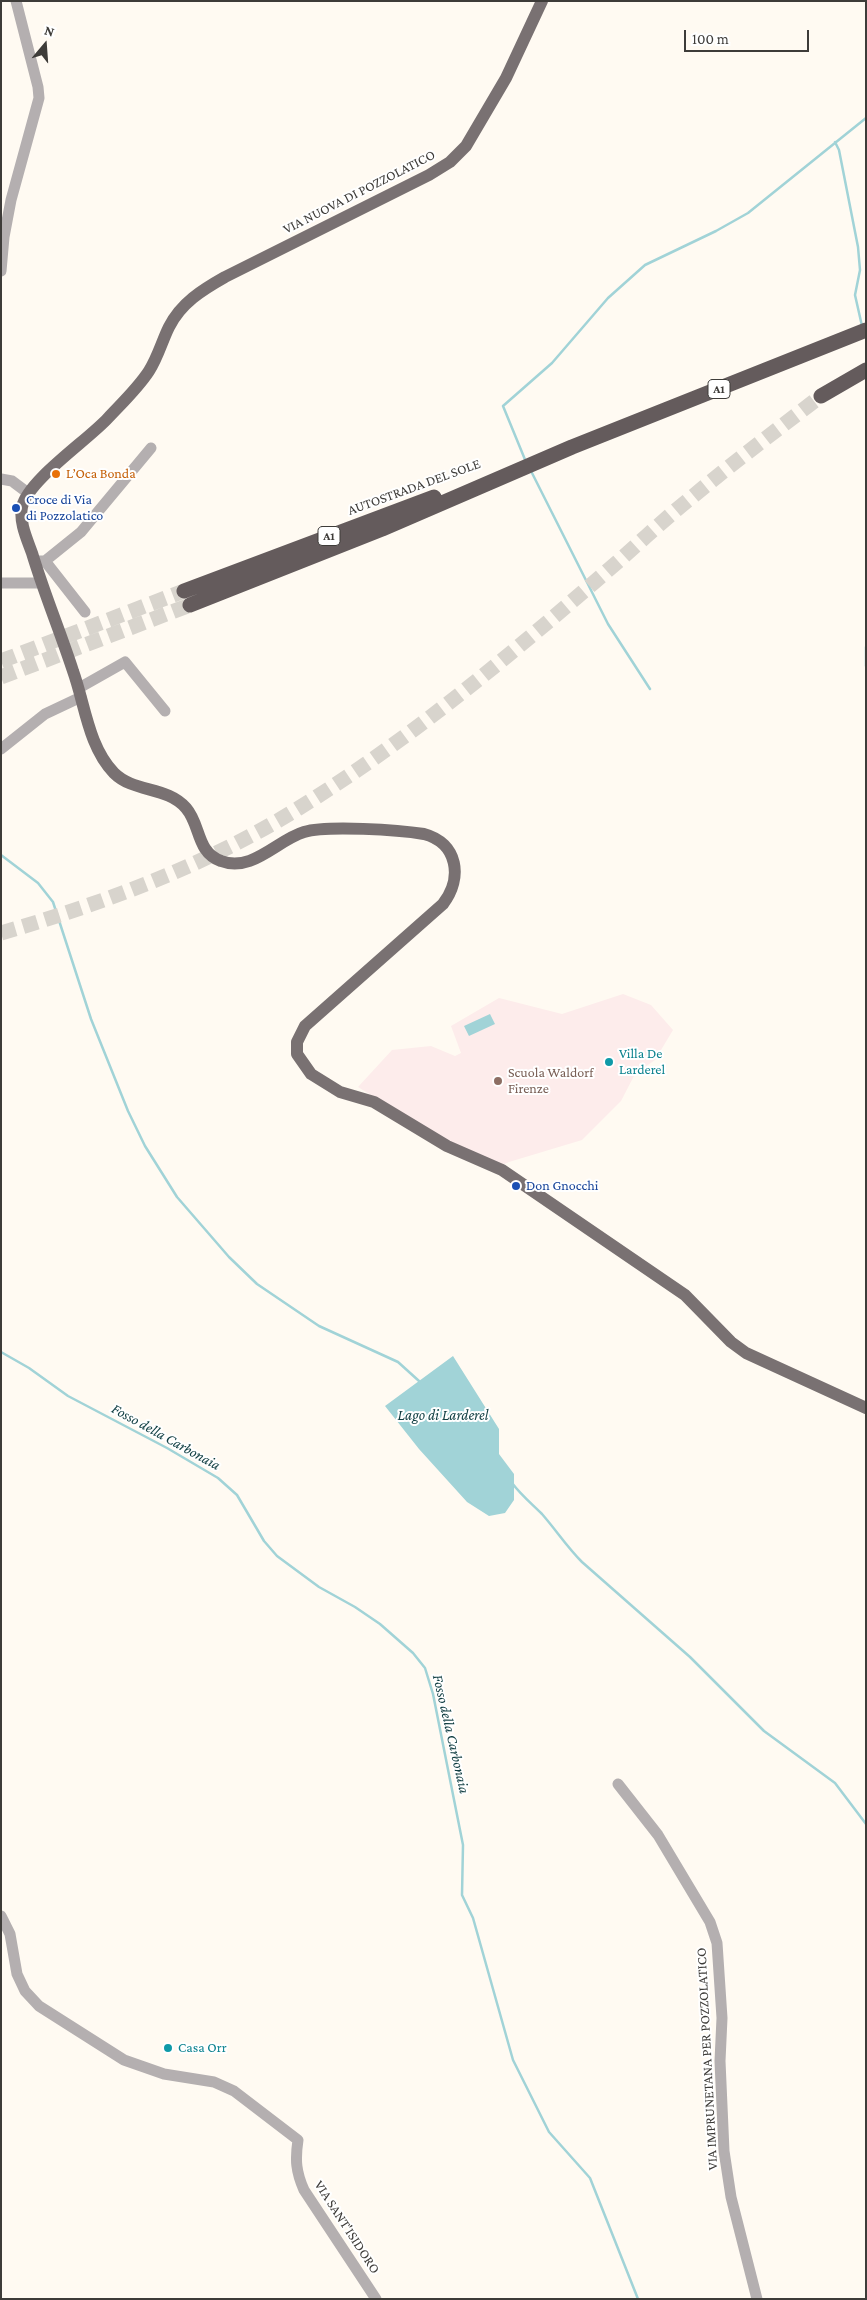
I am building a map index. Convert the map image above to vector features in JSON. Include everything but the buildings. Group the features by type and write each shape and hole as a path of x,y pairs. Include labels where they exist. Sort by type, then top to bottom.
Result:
{"highway":[{"name":"AUTOSTRADA DEL SOLE","path":"190,605 399,522 572,447 866,330"},
{"path":"821,396 866,370"},
{"name":"AUTOSTRADA DEL SOLE","path":"184,591 475,481 572,447"}],"main road":[{"name":"VIA NUOVA DI POZZOLATICO","path":"28,493 44,475 95,432 143,379 154,362 172,322 182,308 196,294 225,276 429,175 459,154 492,104 542,1"},
{"path":"28,493 22,509 22,517 40,562 41,583 97,745 115,774 128,784 170,796 181,803 194,820 200,840 206,851 220,861 235,864 248,862 296,835 316,830 416,833 431,836 445,845 453,858 456,872 454,885 447,898 432,914 305,1026 299,1038 297,1048 304,1066 311,1074 333,1088 374,1102 446,1146 502,1170 685,1295 731,1342 746,1353 866,1408"}],"street":[{"path":"1,271 3,236 38,98 38,87 16,1"},
{"path":"85,612 40,562 81,532 152,448"},
{"path":"1,479 12,480 28,493"},
{"path":"1,583 41,583"},
{"path":"1,749 45,714 125,662 165,711"},
{"name":"VIA IMPRUNETANA PER POZZOLATICO","path":"618,1784 658,1834 710,1922 717,1943 722,2018 720,2061 724,2151 731,2197 757,2299"},
{"name":"VIA SANT'ISIDORO","path":"1,1916 10,1934 17,1974 25,1991 39,2006 124,2060 164,2074 214,2082 234,2091 298,2140 296,2165 304,2190 376,2299"}],"shaded area":[{"name":"Scuola Waldorf Firenze","path":"623,994 651,1005 673,1030 655,1060 635,1074 621,1101 582,1140 500,1166 464,1152 358,1087 392,1050 431,1046 455,1056 461,1053 451,1026 499,998 562,1014"}],"water":[{"path":"490,1014 495,1024 469,1036 464,1026"},
{"name":"Lago di Larderel","path":"453,1356 499,1429 499,1454 514,1474 514,1500 505,1513 489,1516 467,1502 419,1449 385,1406"}],"waterway":[{"path":"526,462 503,406 552,363 608,298 645,265 716,231 748,213 866,118"},
{"path":"835,142 839,150 858,247 860,270 855,295 862,326"},
{"name":"AUTOSTRADA DEL SOLE","path":"531,471 608,624 650,689"},
{"path":"866,647 866,666"},
{"path":"1,855 38,883 53,902 91,1019 128,1111 145,1146 177,1197 229,1257 257,1284 319,1326 398,1362 419,1381"},
{"name":"Fosso della Carbonaia","path":"1,1352 29,1368 68,1396 167,1448 218,1478 237,1495 264,1541 277,1556 319,1587 355,1607 380,1624 413,1653 425,1668 433,1694 463,1845 462,1895 473,1918 513,2060 549,2132 590,2178 638,2299"},
{"path":"512,1483 542,1514 582,1562 690,1657 764,1731 835,1783 866,1824"}],"tunnel":[{"path":"1,933 78,909 191,865 264,829 340,782 419,726 495,666 681,506 821,396"},
{"path":"1,661 184,591"},
{"path":"1,677 190,605"}],"place":[{"name":"L’Oca Bonda","path":"56,474"},
{"name":"Croce di Via di Pozzolatico","path":"16,508"},
{"name":"Villa De Larderel","path":"609,1062"},
{"name":"Scuola Waldorf Firenze","path":"498,1081"},
{"name":"Don Gnocchi","path":"516,1186"},
{"name":"Casa Orr","path":"168,2048"}]}
